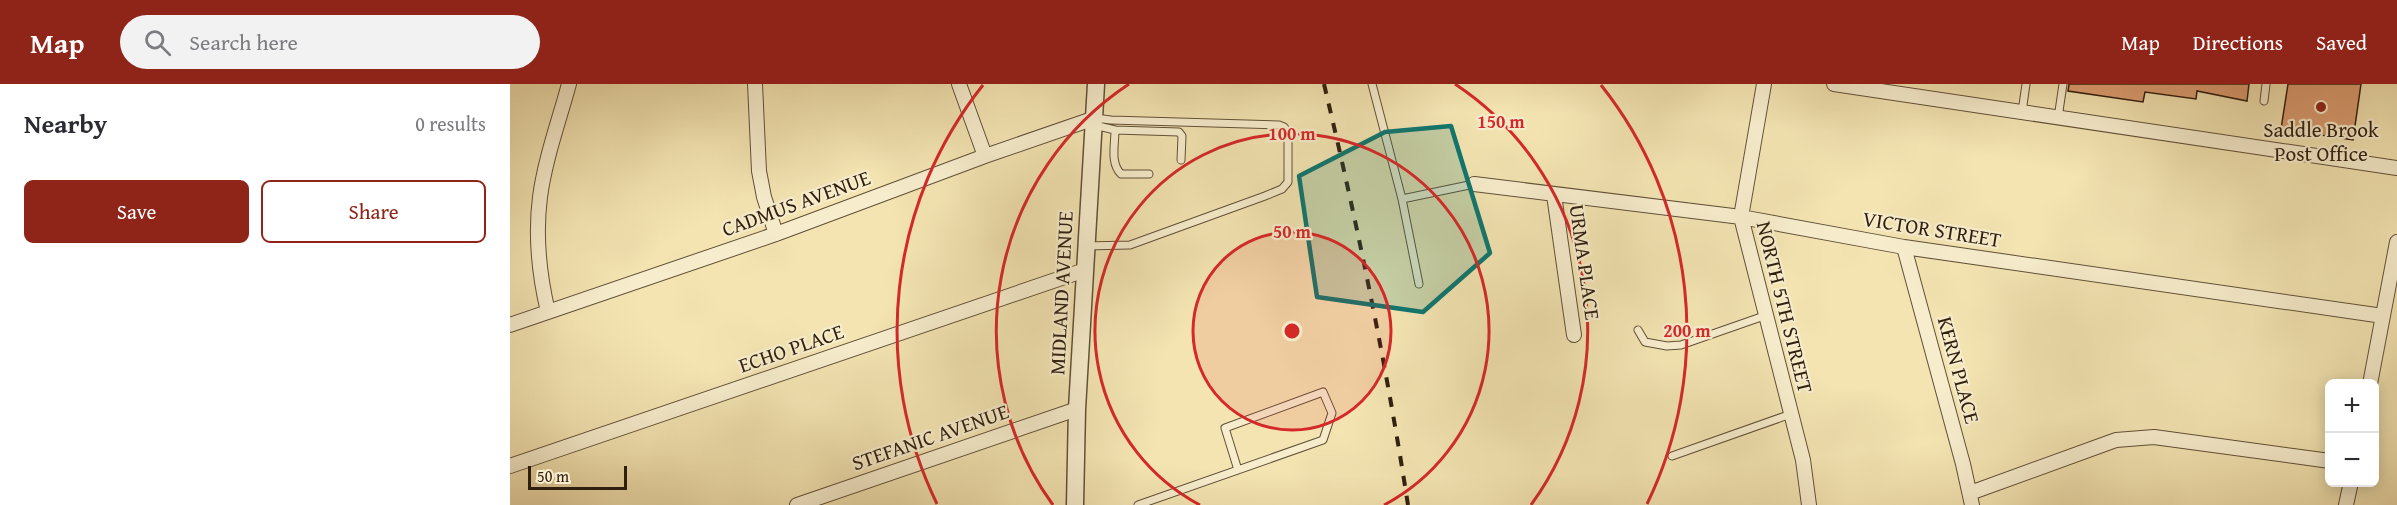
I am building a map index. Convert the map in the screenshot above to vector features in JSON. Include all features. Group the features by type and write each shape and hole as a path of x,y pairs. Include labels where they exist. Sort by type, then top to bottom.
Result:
{"street":[{"path":"548,312 538,252 540,198 544,173 569,84"},
{"path":"755,84 759,171 764,197 776,234"},
{"path":"959,84 985,156"},
{"name":"MIDLAND AVENUE","path":"1075,505 1085,246 1096,84"},
{"name":"NORTH 5TH STREET","path":"1764,84 1741,217 1764,316 1803,460 1809,505"},
{"path":"1834,84 2397,168"},
{"name":"CADMUS AVENUE","path":"510,325 776,234 985,156 1094,122"},
{"name":"VICTOR STREET","path":"1474,184 1741,217 1904,247 2383,316"},
{"name":"URMA PLACE","path":"1554,195 1574,335"},
{"path":"2371,379 2397,242"},
{"name":"KERN PLACE","path":"1904,247 1971,499"},
{"name":"ECHO PLACE","path":"510,466 1085,270"},
{"name":"STEFANIC AVENUE","path":"797,505 1077,409"},
{"path":"1971,499 2116,440 2136,436 2325,459"},
{"path":"2346,505 2350,487"}],"lane":[{"path":"1372,84 1402,200 1419,284"},
{"path":"2022,112 2026,84"},
{"path":"2058,118 2063,84"},
{"path":"2264,101 2266,84"},
{"path":"1085,246 1130,245 1265,196 1282,189 1288,182 1288,132 1279,124 1111,120 1094,122"},
{"path":"1094,122 1115,130 1179,132 1182,136 1181,160"},
{"path":"1115,130 1116,169 1121,174 1149,174"},
{"path":"1402,200 1474,184"},
{"path":"1638,330 1645,342 1667,346 1681,345 1764,316"},
{"path":"1138,505 1238,470 1323,440 1332,413 1323,393 1225,428 1238,470"},
{"path":"1672,456 1791,414"}],"highlighted area":[{"path":"1451,126 1490,253 1423,312 1317,297 1299,176 1385,132"}],"building":[{"path":"2069,84 2249,84 2247,101 2197,91 2196,99 2145,92 2143,102 2068,91"},
{"name":"Saddle Brook Post Office","path":"2288,84 2361,84 2353,140 2281,129"}],"railway":[{"path":"1324,84 1370,293 1408,505"}],"place":[{"name":"Saddle Brook Post Office","path":"2321,107"}]}
